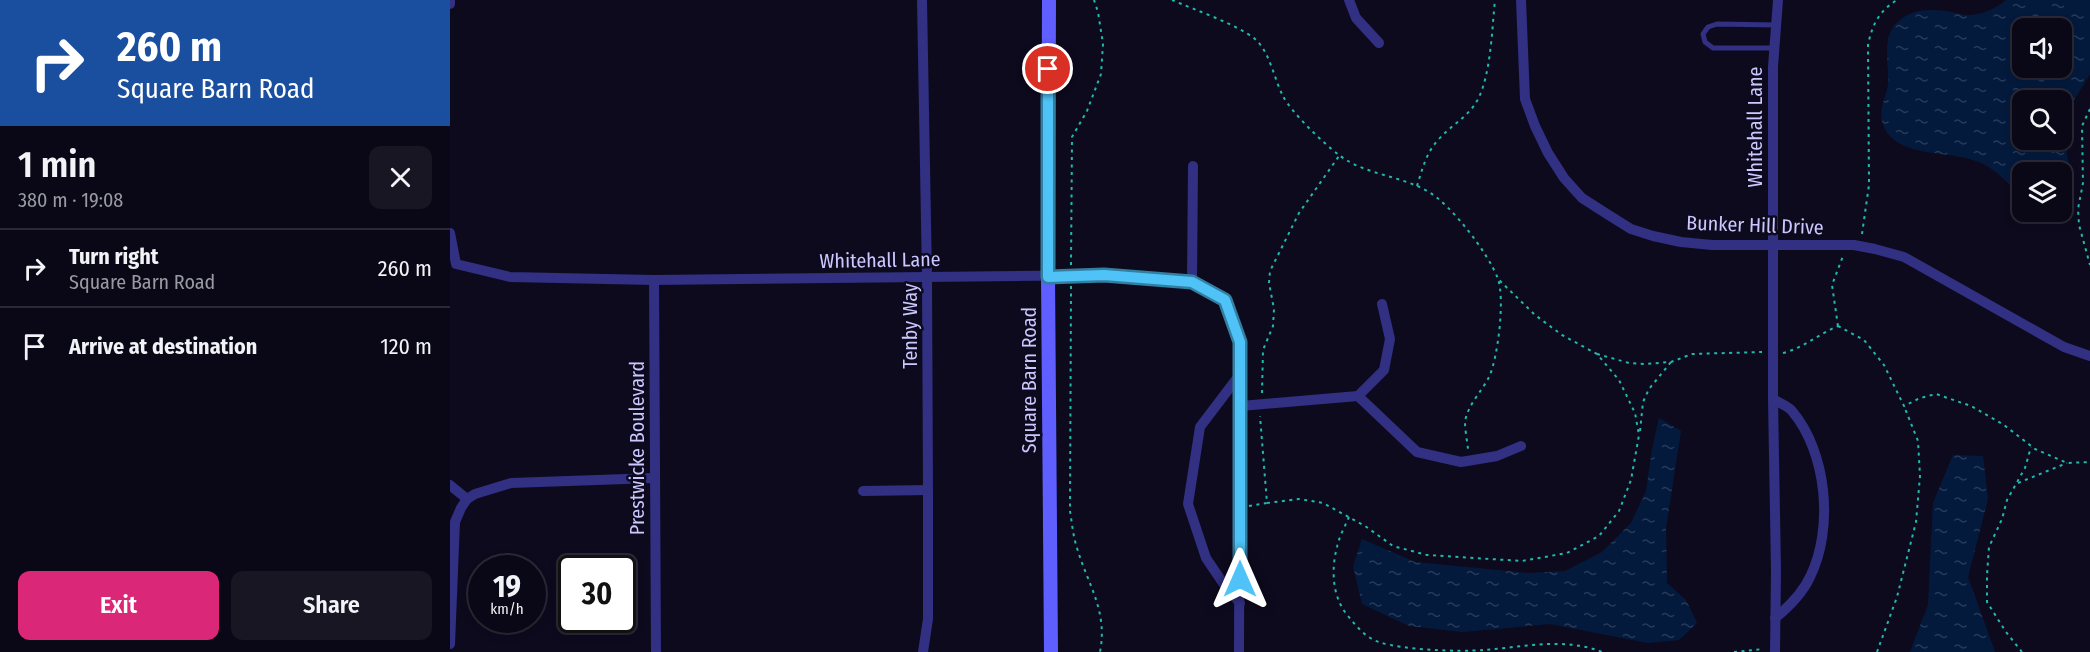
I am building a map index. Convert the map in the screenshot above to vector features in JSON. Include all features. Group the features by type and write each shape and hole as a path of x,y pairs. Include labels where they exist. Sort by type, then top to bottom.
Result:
{"street":[{"name":"Tenby Way","path":"922,0 928,490 928,619 923,652"},
{"name":"Square Barn Road","path":"1049,0 1048,277 1051,652"},
{"path":"1349,0 1356,18 1379,43"},
{"name":"Bunker Hill Drive","path":"1521,0 1525,99 1535,126 1564,178 1582,198 1630,229 1653,236 1712,245 1854,245 1904,257 2064,347 2090,356"},
{"name":"Whitehall Lane","path":"1775,650 1772,352 1774,48 1778,0"},
{"path":"1192,282 1193,166"},
{"name":"Whitehall Lane","path":"450,233 456,264 510,277 654,280 1104,275 1192,282 1225,300 1240,342 1239,652"},
{"name":"Prestwicke Boulevard","path":"654,280 656,652"},
{"path":"1241,406 1358,396 1384,370 1389,339 1382,304"},
{"path":"1239,603 1206,558 1188,504 1200,427 1241,373"},
{"path":"1358,396 1418,452 1461,462 1497,456 1521,446"},
{"path":"1773,399 1791,409 1815,451 1822,475 1824,508 1824,529 1811,576 1795,602 1775,618"},
{"path":"450,644 455,522 460,508 467,499 475,494 511,483 654,478"},
{"path":"450,485 467,499"},
{"path":"863,491 928,490"}],"lane":[{"path":"1774,48 1713,48 1705,42 1703,34 1708,27 1717,24 1776,25"}],"path":[{"path":"1094,0 1103,44 1101,74 1087,111 1072,137 1070,511 1077,547 1101,610 1103,637 1100,652"},
{"path":"1173,0 1225,22 1256,40 1270,63 1283,98 1306,125 1339,156 1360,168 1428,191 1454,212 1483,251 1498,279 1535,315 1562,335 1597,354 1629,363 1671,362 1692,354 1772,352 1781,354 1797,350 1818,335 1838,326"},
{"path":"1417,187 1426,157 1437,140 1469,114 1479,98 1488,67 1495,0"},
{"path":"1838,326 1832,285 1842,256 1861,238 1864,231 1869,185 1868,45 1872,28 1879,15 1897,0"},
{"path":"2090,109 2082,126 2083,183 2078,209 2079,225 2090,265"},
{"path":"1268,503 1260,418 1263,350 1273,326 1274,309 1269,283 1270,271 1299,213 1339,156"},
{"path":"1469,461 1465,421 1489,376 1497,343 1500,302 1498,279"},
{"path":"1838,326 1864,340 1884,365 1918,441 1920,476 1916,522 1897,597 1877,652"},
{"path":"1597,354 1619,380 1635,413 1639,435"},
{"path":"1240,508 1299,499 1323,503 1393,546 1427,555 1522,561 1567,553 1599,536 1619,511 1630,480 1643,402 1649,389 1671,362"},
{"path":"1904,406 1920,398 1936,394 1971,406 2004,425 2031,446 2067,463"},
{"path":"2022,652 1987,602 1989,547 2002,519 2007,500 2025,468 2031,446"},
{"path":"2018,483 2067,463 2090,462"},
{"path":"1349,517 1337,546 1334,590 1344,612 1359,630 1378,642 1411,648 1482,651 1553,644 1595,649 1602,652"},
{"path":"1734,652 1775,650"}],"water":[{"path":"2006,0 2090,0 2090,74 2072,103 2072,90 2012,90 2012,150 2067,150 2068,162 2012,162 2012,188 2000,175 1981,163 1961,157 1920,151 1896,141 1888,133 1881,116 1888,85 1889,38 1891,31 1899,21 1924,10 1974,15 1989,10"},
{"path":"1659,418 1681,431 1666,528 1667,583 1686,600 1697,623 1679,640 1648,643 1550,624 1462,632 1409,626 1362,604 1353,566 1362,539 1415,562 1529,573 1565,571 1602,552 1631,523 1646,491"},
{"path":"1953,455 1983,456 1988,499 1968,577 1995,652 1910,652 1928,605 1933,503"}],"route":[{"path":"1048,69 1048,277 1104,275 1192,282 1225,300 1240,342 1240,579"}]}
